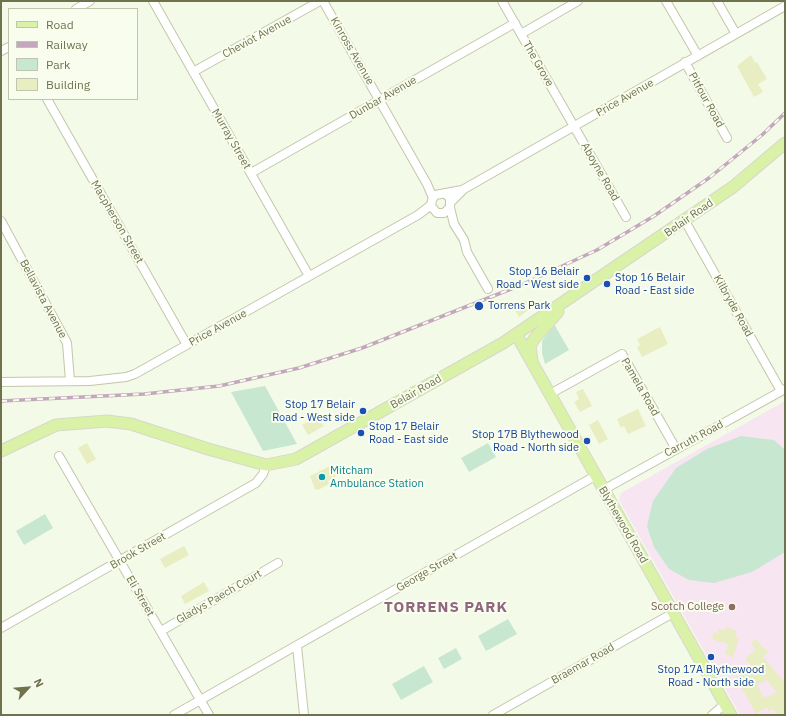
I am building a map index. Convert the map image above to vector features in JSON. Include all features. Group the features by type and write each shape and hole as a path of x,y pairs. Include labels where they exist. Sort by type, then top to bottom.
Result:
{"main road":[{"name":"Belair Road","path":"1,451 56,425 106,421 131,424 208,449 266,465 291,460 308,453 516,334 685,221 733,187 785,144"},
{"path":"534,368 530,346 534,339 567,301"},
{"name":"Blythewood Road","path":"516,334 731,715"}],"street":[{"path":"78,8 90,1"},
{"name":"Murray Street","path":"153,1 310,276"},
{"name":"Cheviot Avenue","path":"193,72 322,1"},
{"name":"Kinross Avenue","path":"322,1 380,100 437,203"},
{"name":"The Grove","path":"502,1 574,128"},
{"path":"521,34 578,1"},
{"path":"666,1 698,56"},
{"path":"717,1 736,34"},
{"name":"Price Avenue","path":"1,382 70,381 126,377 144,370 437,203 574,128 685,62 785,6"},
{"name":"Dunbar Avenue","path":"251,173 515,24"},
{"name":"Pitfour Road","path":"685,62 727,138"},
{"name":"Macpherson Street","path":"48,100 187,345"},
{"name":"Aboyne Road","path":"574,128 626,217"},
{"name":"Price Avenue","path":"437,203 447,212 450,205 464,189"},
{"path":"437,203 450,205 454,224"},
{"path":"437,203 454,224 488,289"},
{"name":"Bellavista Avenue","path":"1,221 67,343 70,381"},
{"name":"Kilbryde Road","path":"685,221 783,390"},
{"name":"Pamela Road","path":"550,394 622,354 676,449"},
{"name":"Carruth Road","path":"604,490 783,390"},
{"name":"Eli Street","path":"60,456 209,715"},
{"name":"Brook Street","path":"1,628 256,484 263,474 266,465"},
{"name":"George Street","path":"174,715 595,476"},
{"name":"Gladys Paech Court","path":"160,631 278,563"},
{"name":"Braemar Road","path":"494,715 673,613"},
{"path":"297,646 304,715"},
{"path":"712,715 725,704"}],"shaded area":[{"name":"Scotch College","path":"785,401 785,715 740,715 619,500 621,493"}],"green space":[{"path":"554,324 569,350 545,364 542,353 542,341"},
{"path":"265,386 297,444 263,451 231,392"},
{"path":"741,436 774,440 785,450 785,552 752,572 714,583 689,580 669,569 654,547 647,526 653,501 676,468 707,449"},
{"path":"488,443 496,457 469,472 461,458"},
{"path":"45,514 53,528 24,545 16,531"},
{"path":"508,619 517,634 486,651 478,636"},
{"path":"456,648 462,659 444,669 438,658"},
{"path":"424,666 433,682 401,700 392,684"}],"building":[{"path":"751,55 767,79 758,84 763,92 754,97 737,66"},
{"path":"526,300 531,308 519,317 514,308"},
{"path":"660,327 668,344 642,357 637,347 640,345 637,339"},
{"path":"583,389 592,406 580,412 574,402 579,399 576,392"},
{"path":"638,409 646,426 628,434 624,426 621,428 617,419"},
{"path":"316,417 324,426 308,435 302,425"},
{"path":"598,420 608,439 599,444 589,425"},
{"path":"87,443 96,459 87,464 78,448"},
{"name":"Mitcham Ambulance Station","path":"332,465 338,475 328,481 329,484 318,490 315,489 310,476"},
{"path":"184,546 189,555 165,568 160,559"},
{"path":"204,582 209,591 185,604 181,596"},
{"path":"726,627 737,631 735,636 739,638 733,657 725,654 728,644 712,639 714,632 718,633 719,629 724,631"},
{"path":"755,639 768,652 763,657 785,683 785,712 782,715 779,715 773,709 769,711 767,707 756,714 736,677 754,668 745,659 756,649 751,644","holes":["767,680 777,692 764,698 757,685"]}],"railway":[{"path":"1,401 144,394 219,386 299,368 362,348 521,285 597,250 654,216 709,178 762,135 785,113"}],"place":[{"name":"Stop 16 Belair Road - West side","path":"587,278"},
{"name":"Stop 16 Belair Road - East side","path":"607,284"},
{"name":"Torrens Park","path":"479,306"},
{"name":"Stop 17 Belair Road - West side","path":"363,411"},
{"name":"Stop 17 Belair Road - East side","path":"361,433"},
{"name":"Stop 17B Blythewood Road - North side","path":"587,441"},
{"name":"Mitcham Ambulance Station","path":"322,477"},
{"name":"Scotch College","path":"732,607"},
{"name":"Stop 17A Blythewood Road - North side","path":"711,657"}],"district":[{"name":"TORRENS PARK","path":"446,608"}]}
